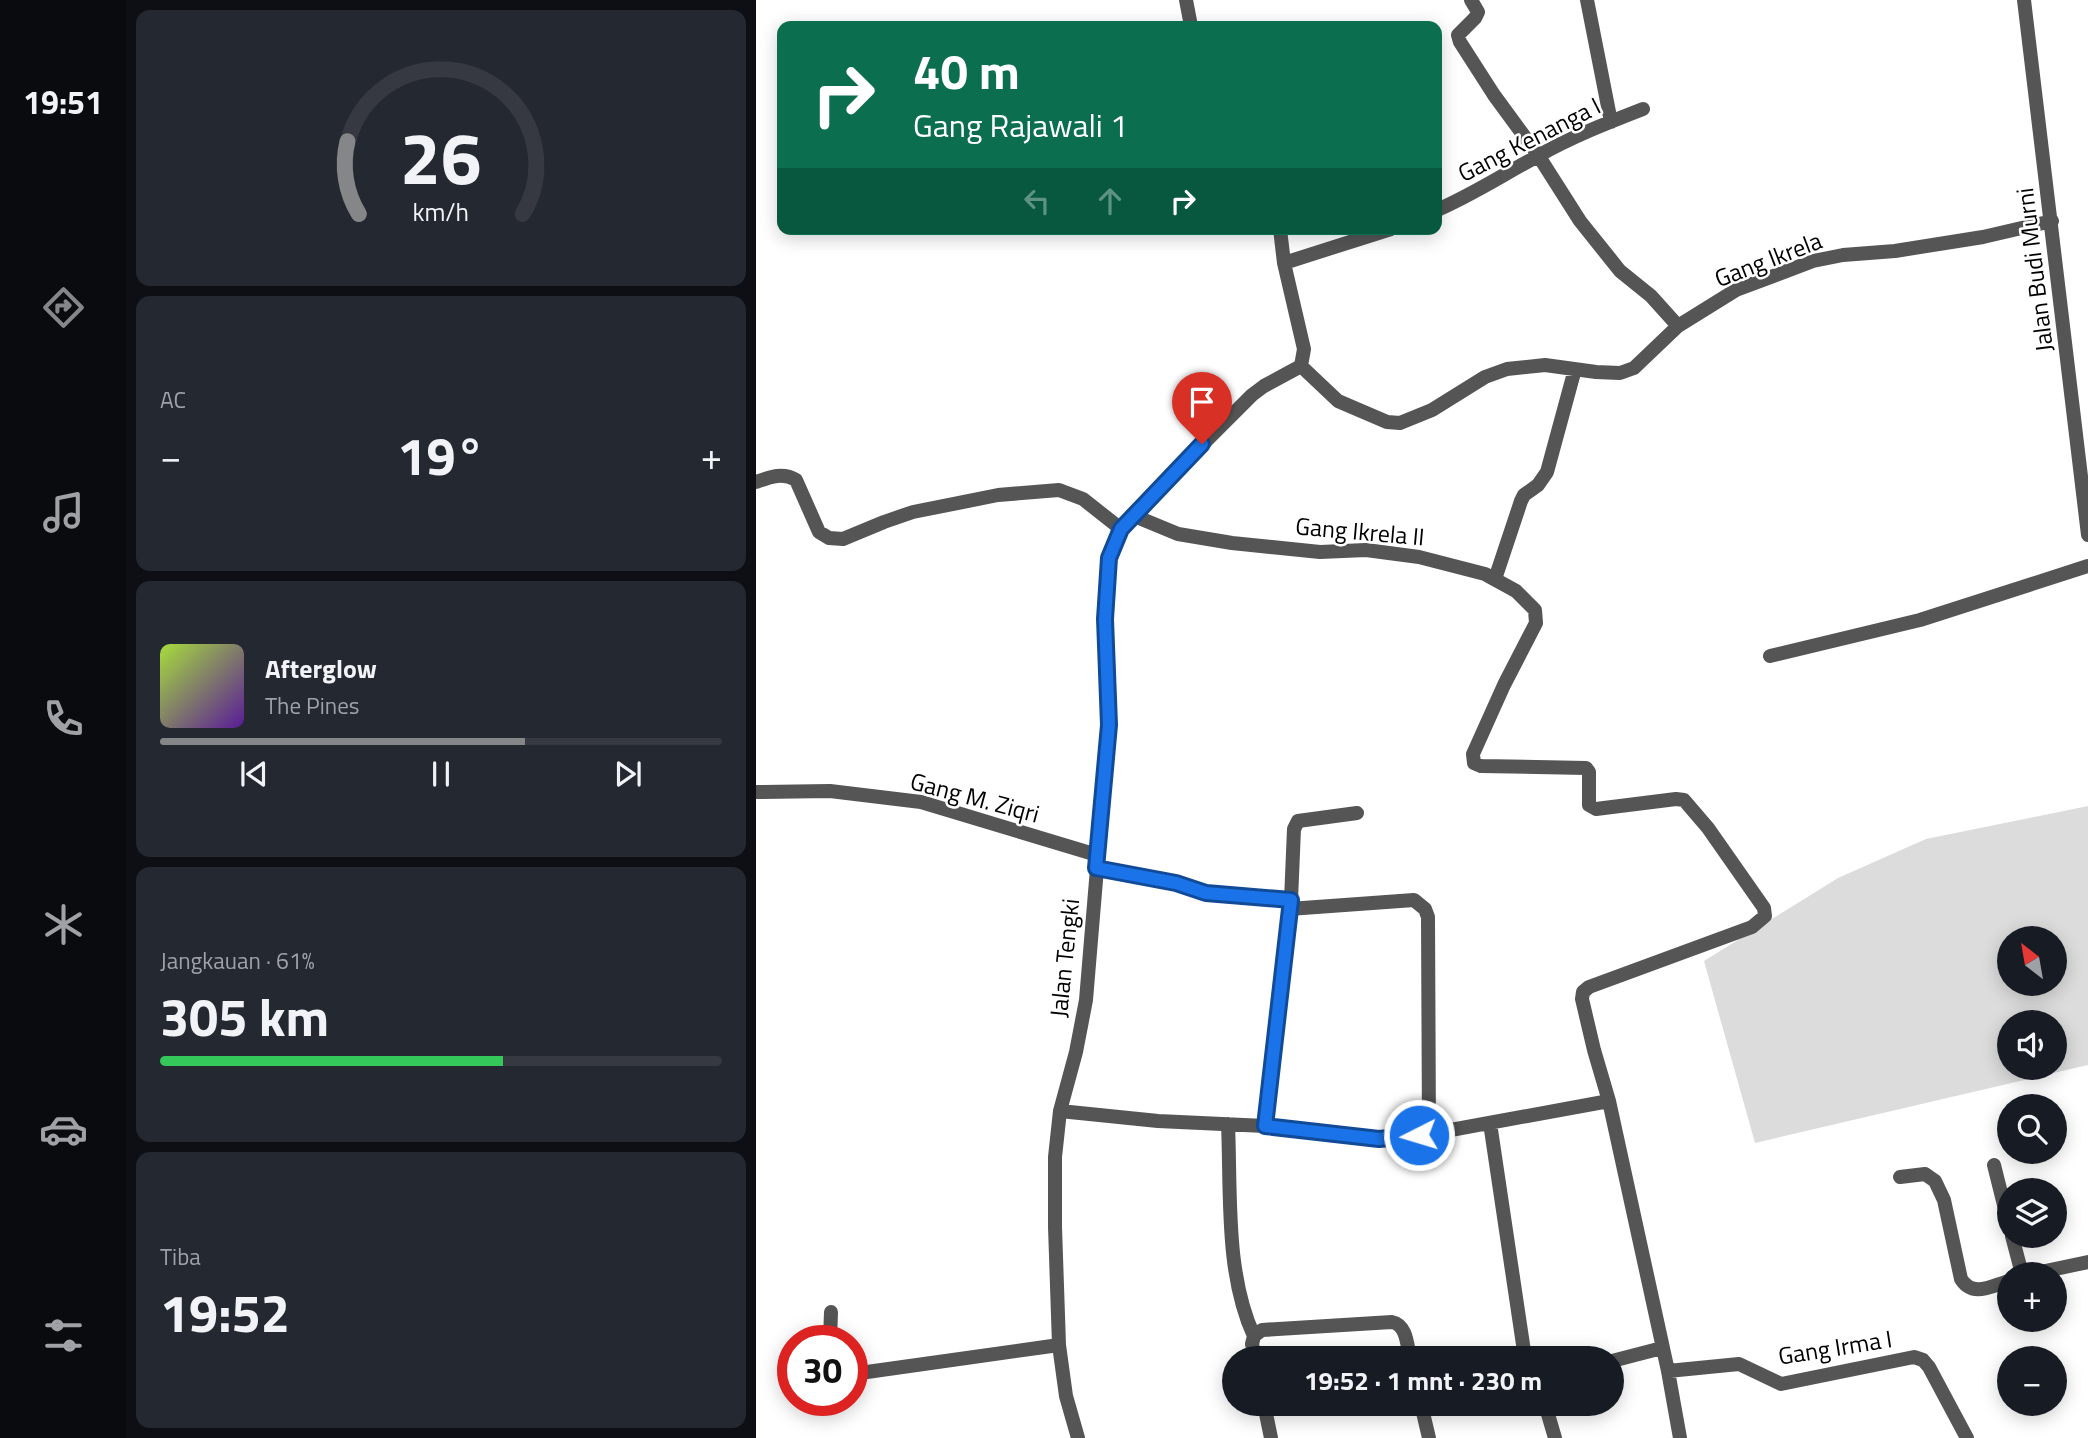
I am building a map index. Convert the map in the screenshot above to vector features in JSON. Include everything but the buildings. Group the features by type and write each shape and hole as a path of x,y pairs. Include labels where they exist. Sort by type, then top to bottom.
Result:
{"street":[{"path":"1186,0 1190,21"},
{"path":"1471,0 1478,12 1458,34 1460,42 1580,221 1620,271 1651,296 1678,326"},
{"path":"1587,0 1611,122"},
{"name":"Jalan Budi Murni","path":"2024,0 2088,535"},
{"name":"Gang Kenanga I","path":"1442,208 1500,179 1538,155 1643,109"},
{"name":"Gang Ikrela","path":"1301,366 1338,401 1387,422 1400,422 1432,410 1495,372 1507,369 1545,365 1620,373 1634,368 1678,326 1736,290 1814,261 1983,237 2052,221"},
{"path":"1281,235 1284,263 1304,349 1301,366"},
{"path":"1284,263 1372,235"},
{"name":"Jalan Tengki","path":"1078,1438 1066,1396 1059,1345 1055,1157 1060,1111 1076,1052 1086,1000 1109,725 1105,619 1109,558 1121,529 1132,515 1229,416 1264,386 1301,366"},
{"path":"1495,579 1521,501 1547,472 1575,369"},
{"path":"756,482 773,476 788,475 796,480 819,532 829,538 843,539 913,512 998,495 1059,490 1083,499 1121,529"},
{"name":"Gang Ikrela II","path":"1132,515 1178,534 1232,543 1320,552 1366,550 1409,556 1474,571 1516,591 1535,610 1536,623 1473,754 1474,762 1481,766 1586,768 1589,772 1589,805 1597,809 1684,800 1709,828 1764,908 1765,916 1752,927 1589,987 1583,992 1594,1051 1609,1101"},
{"path":"1770,656 1920,620 2088,566"},
{"name":"Gang M. Ziqri","path":"756,792 830,791 921,802 1096,861 1206,893 1290,904 1414,900 1425,909 1428,917 1429,1134"},
{"path":"1265,1126 1290,904 1294,829 1298,821 1357,813"},
{"path":"1060,1111 1158,1121 1265,1126 1379,1139 1490,1124 1609,1101 1680,1438"},
{"path":"1228,1124 1233,1249 1244,1314 1254,1336 1252,1346"},
{"path":"1490,1124 1523,1346"},
{"path":"1994,1165 1997,1178"},
{"path":"1900,1177 1925,1174 1935,1181 1944,1200 1961,1279 1966,1286 1977,1290 1997,1284"},
{"path":"2067,1266 2088,1262"},
{"path":"831,1312 831,1325"},
{"path":"1254,1336 1262,1330 1392,1322 1403,1328 1407,1346"},
{"path":"868,1372 1059,1345"},
{"path":"1624,1359 1662,1348"},
{"name":"Gang Irma I","path":"1668,1371 1739,1364 1781,1384 1914,1357 1923,1360 1929,1367 1967,1438"},
{"path":"1266,1416 1271,1438"},
{"path":"1424,1416 1429,1438"},
{"path":"1549,1416 1555,1438"}],"shaded area":[{"path":"2088,806 2088,1065 2067,1070 2067,1010 1997,1010 1997,1080 2024,1080 1755,1143 1704,961 1838,878 1926,839"}],"route":[{"path":"1202,444 1132,515 1121,529 1109,558 1105,619 1109,725 1096,868 1176,883 1206,893 1291,900 1265,1126 1379,1139 1419,1135"}]}
